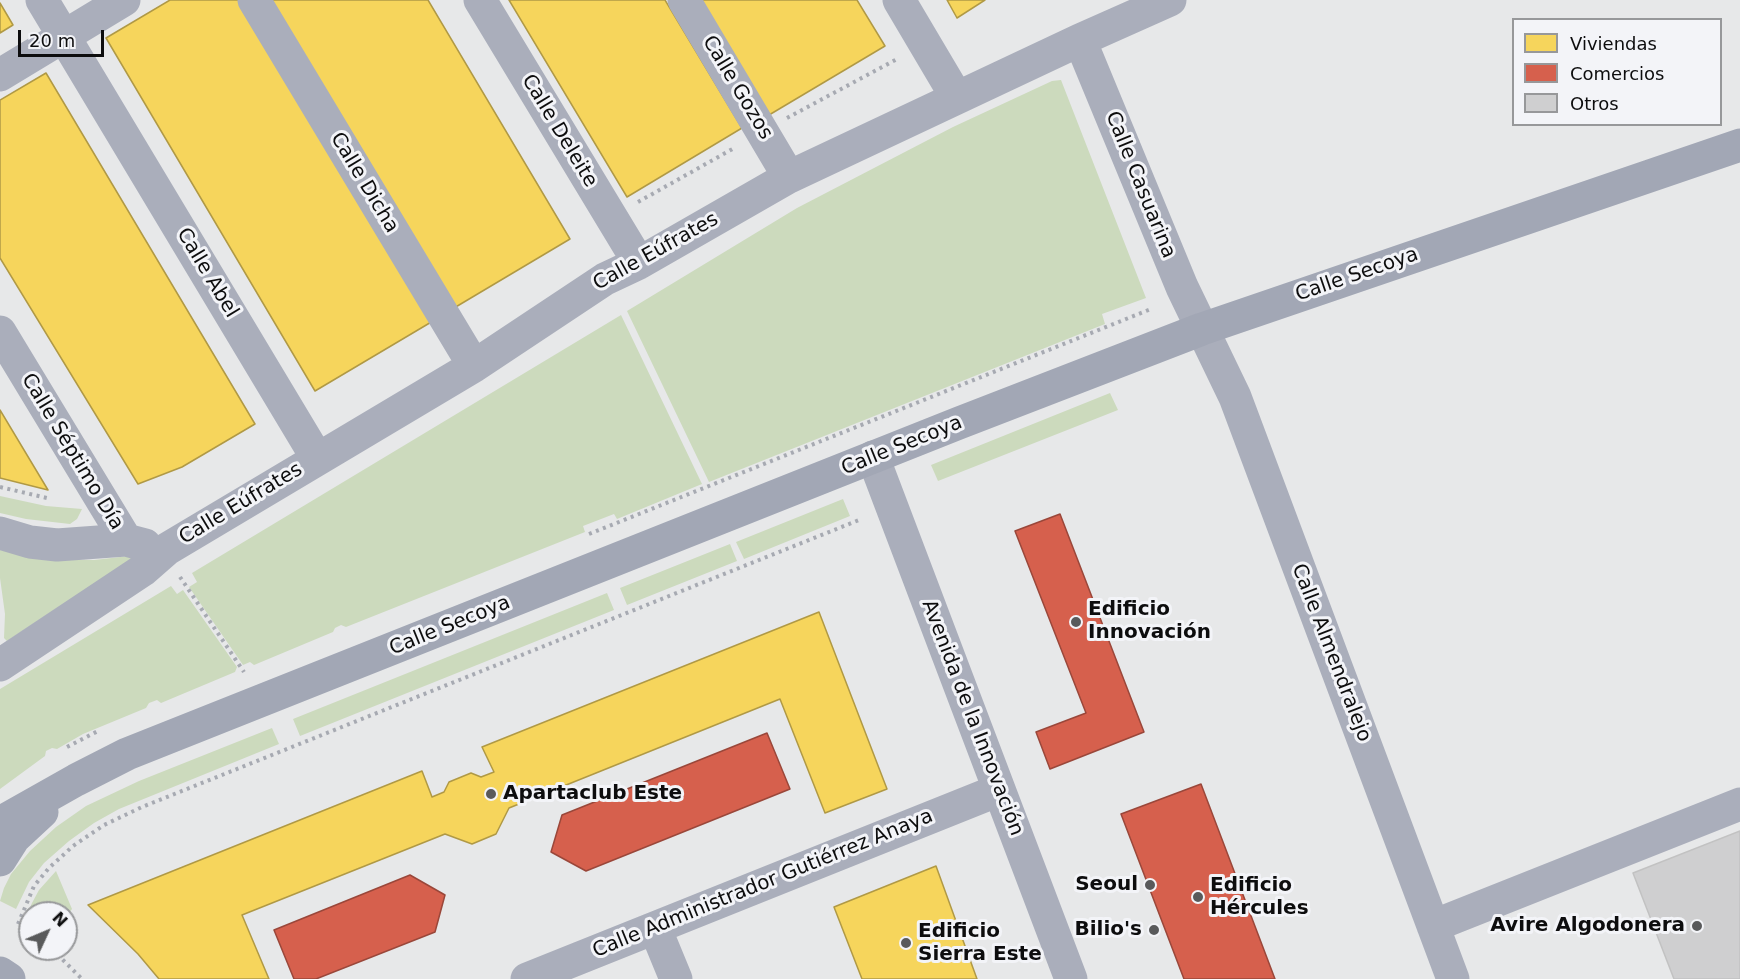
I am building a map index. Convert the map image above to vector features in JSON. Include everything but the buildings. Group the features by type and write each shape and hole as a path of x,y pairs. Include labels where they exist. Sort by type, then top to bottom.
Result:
{"main road":[{"name":"Calle Secoya","path":"76,780 127,754 873,457 1202,329 1740,145"},
{"path":"0,823 76,780"},
{"path":"0,860 15,838 76,780"},
{"path":"0,973 9,979"}],"street":[{"name":"Calle Abel","path":"42,0 317,458"},
{"path":"0,75 124,0"},
{"name":"Calle Dicha","path":"254,0 474,366"},
{"name":"Calle Deleite","path":"480,0 639,263"},
{"name":"Calle Gozos","path":"684,0 789,177"},
{"path":"899,0 957,99"},
{"name":"Calle Eúfrates","path":"0,665 143,570 167,549 474,366 605,279 639,263 789,177 1080,40 1127,8 1170,0"},
{"name":"Calle Casuarina","path":"1080,40 1182,287 1202,329"},
{"name":"Calle Almendralejo","path":"1202,329 1235,396 1453,979"},
{"name":"Calle Séptimo Día","path":"0,332 126,540"},
{"name":"Avenida de la Innovación","path":"873,457 1071,979"},
{"path":"0,533 30,542 57,545 126,540 167,549"},
{"name":"Calle Administrador Gutiérrez Anaya","path":"527,979 999,790"},
{"path":"1433,926 1740,804"},
{"path":"655,928 676,979"}],"path":[{"path":"0,487 47,498"},
{"path":"28,901 34,886 49,868 73,846 104,825 142,807 859,520"},
{"path":"167,549 182,579 244,672"},
{"path":"64,961 82,979"}],"green space":[{"path":"1061,80 1146,298 1102,314 1105,324 709,482 627,311 797,208 953,127 1052,81"},
{"path":"621,315 702,484 617,519 614,514 583,526 585,532 346,627 341,625 333,632 254,665 250,662 243,665 189,587 197,582 192,573"},
{"path":"1110,393 1118,410 938,481 931,465"},
{"path":"0,496 46,506 82,509 77,519 70,524 26,519 0,513"},
{"path":"843,499 850,516 744,559 736,542"},
{"path":"730,544 737,561 627,605 620,588"},
{"path":"0,550 56,559 94,560 138,555 7,641 4,638 5,614 0,578"},
{"path":"171,586 177,594 183,590 237,667 235,672 161,703 157,700 149,703 146,708 83,734 57,749 52,748 46,751 45,756 0,789 0,689"},
{"path":"607,593 614,610 300,736 293,719"},
{"path":"272,728 279,744 119,809 94,823 44,863 29,882 16,909 0,901 11,874 30,851 56,827 86,806 139,781"},
{"path":"56,871 69,901 33,901 39,890"}],"place":[{"name":"Edificio Innovación","path":"1076,622"},
{"name":"Apartaclub Este","path":"491,794"},
{"name":"Seoul","path":"1150,885"},
{"name":"Edificio Hércules","path":"1198,897"},
{"name":"Avire Algodonera","path":"1697,926"},
{"name":"Bilio's","path":"1154,930"},
{"name":"Edificio Sierra Este","path":"906,943"}]}
